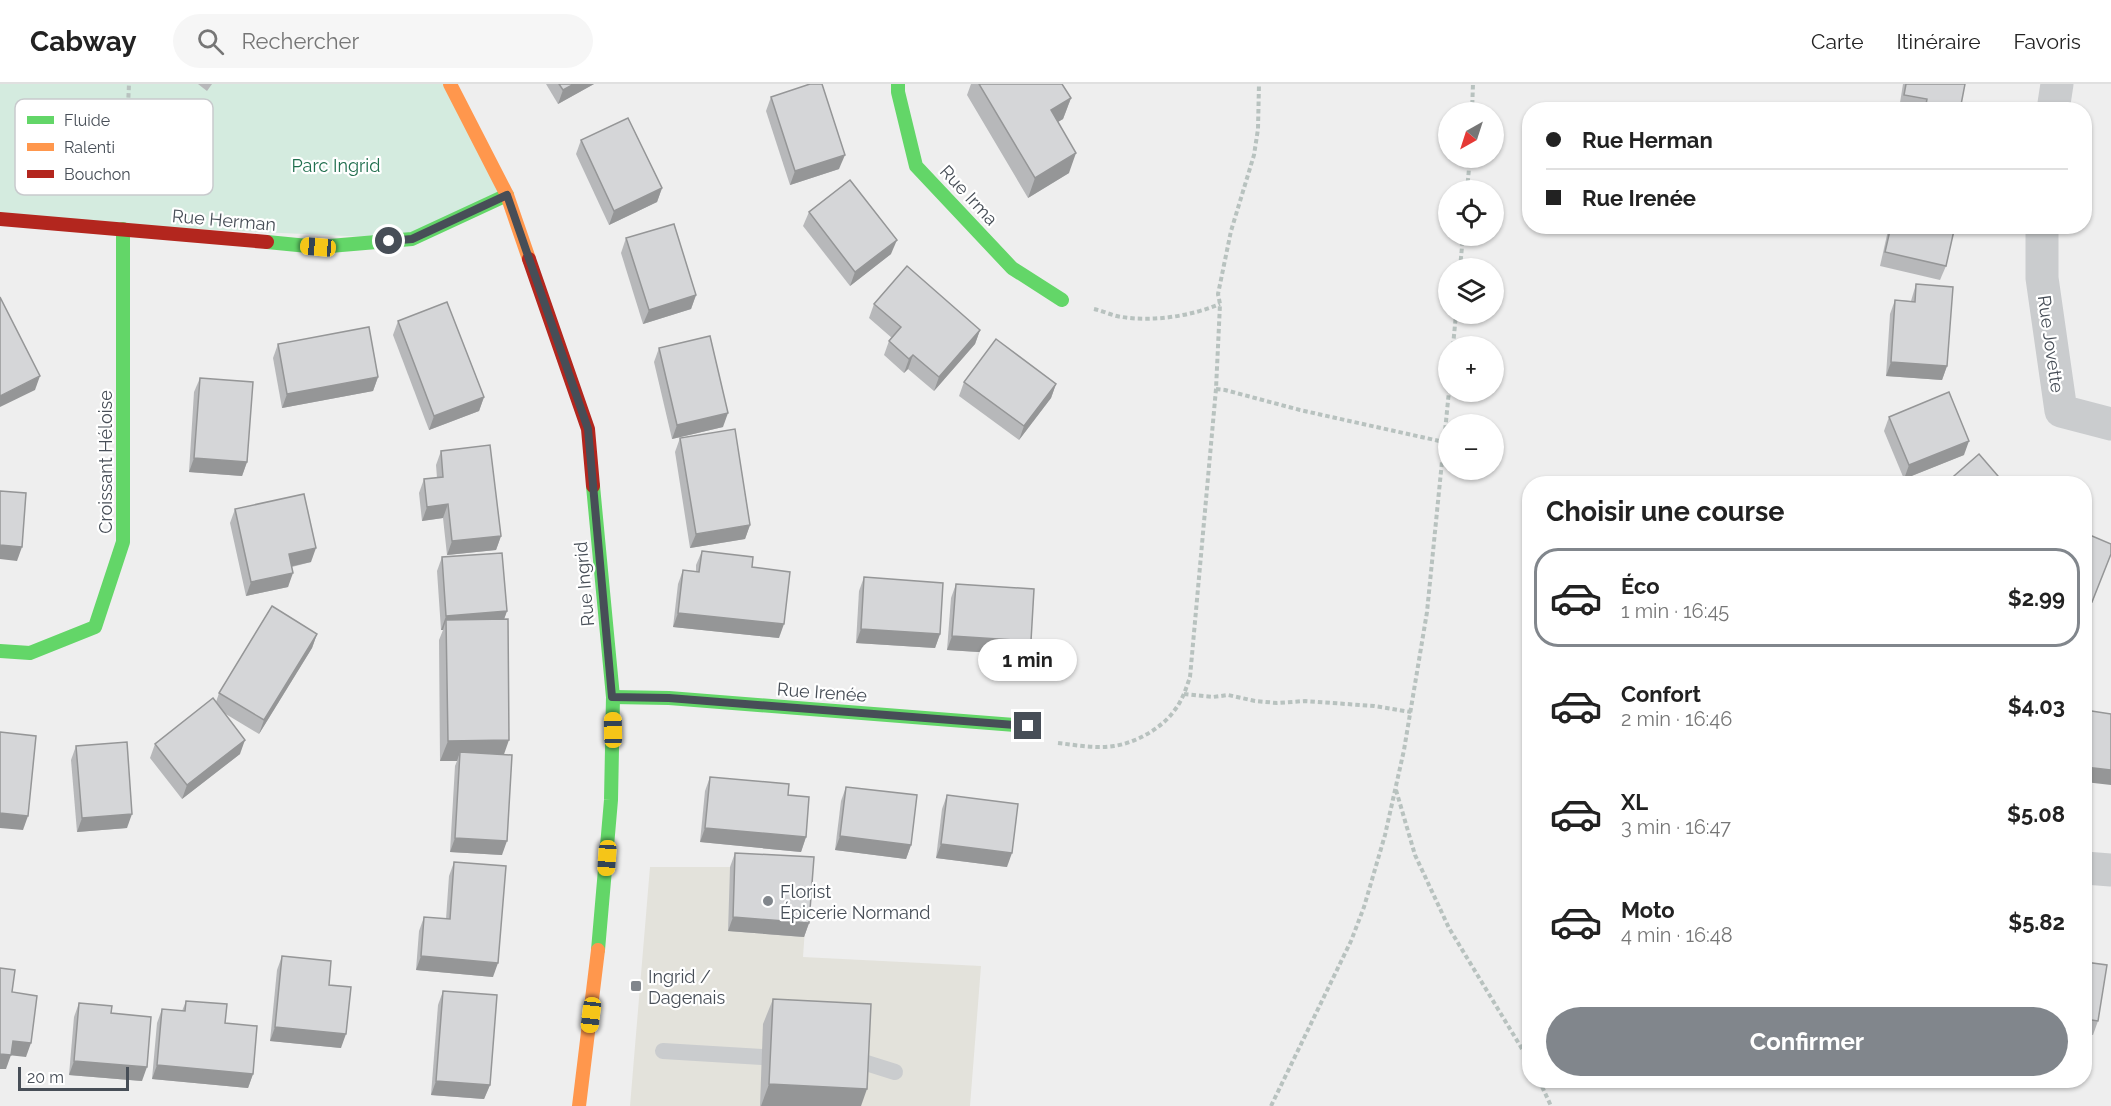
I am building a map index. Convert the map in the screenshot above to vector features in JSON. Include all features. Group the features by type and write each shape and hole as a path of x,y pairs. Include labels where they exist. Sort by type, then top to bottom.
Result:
{"street":[{"name":"Rue Ingrid","path":"450,84 507,195 588,429 612,697 611,798 597,972 579,1106"},
{"name":"Rue Irma","path":"898,84 916,166 1012,268 1062,300"},
{"path":"2054,102 2057,84"},
{"name":"Rue Herman","path":"0,219 318,247 412,239 507,195"},
{"name":"Croissant Héloise","path":"0,651 30,653 95,627 123,542 123,229"},
{"name":"Rue Jovette","path":"2042,234 2042,278 2061,411 2111,424"},
{"name":"Rue Irenée","path":"612,697 669,698 1028,726"},
{"path":"2092,869 2111,870"}],"lane":[{"path":"663,1051 762,1057"},
{"path":"860,1061 895,1071"}],"path":[{"path":"128,99 129,84"},
{"path":"1028,726 1046,741 1092,747 1114,746 1136,739 1158,727 1174,712 1184,694 1190,677 1216,389 1220,304 1218,294 1231,231 1254,155 1258,129 1259,84"},
{"path":"1472,102 1473,84"},
{"path":"123,195 123,229"},
{"path":"1062,300 1122,317 1187,315 1220,304"},
{"path":"1216,389 1438,441"},
{"path":"1271,1106 1332,982 1364,907 1379,858 1411,711 1427,612 1440,480"},
{"path":"1184,694 1213,697 1228,695 1255,701 1278,703 1305,701 1411,711"},
{"path":"1395,789 1415,855 1449,928 1522,1049"},
{"path":"1543,1088 1551,1106"}],"shaded area":[{"path":"650,867 730,867 809,871 803,957 981,966 970,1106 630,1106"}],"green space":[{"name":"Parc Ingrid","path":"0,84 450,84 507,195 412,239 0,220"}],"building":[{"path":"559,84 574,84 563,90"},
{"path":"810,84 822,84 845,155 795,171 771,97"},
{"path":"979,84 1062,84 1071,98 1051,110 1076,153 1035,178"},
{"path":"1906,84 1965,84 1962,102 1926,102 1927,99 1904,95"},
{"path":"628,118 662,188 614,211 581,140"},
{"path":"850,180 897,240 855,272 809,212"},
{"path":"674,224 696,295 649,310 626,238"},
{"path":"1889,234 1953,234 1946,266 1885,252"},
{"path":"907,266 980,330 939,377 913,355 909,359 889,341 901,327 874,304"},
{"path":"1916,284 1953,287 1947,366 1891,362 1895,300 1915,302"},
{"path":"0,297 40,376 0,396"},
{"path":"447,302 484,397 434,416 398,321"},
{"path":"369,327 378,377 287,394 278,344"},
{"path":"710,336 728,413 677,425 659,348"},
{"path":"996,339 1056,384 1024,426 964,382"},
{"path":"200,378 253,382 247,462 194,458"},
{"path":"1949,392 1969,441 1909,465 1889,417"},
{"path":"735,429 750,525 696,534 680,438"},
{"path":"490,445 501,536 452,541 448,504 427,507 424,479 443,477 441,451"},
{"path":"1979,454 1998,476 1954,476"},
{"path":"0,491 26,493 22,547 0,545"},
{"path":"304,494 316,548 289,554 293,573 251,582 235,509"},
{"path":"2092,536 2111,544 2111,554 2092,602"},
{"path":"702,551 753,557 752,567 790,572 784,624 678,613 683,570 699,572"},
{"path":"502,553 507,611 446,616 442,557"},
{"path":"864,577 943,583 940,634 861,629"},
{"path":"956,584 1034,589 1031,641 952,636"},
{"path":"272,606 317,634 264,720 219,693"},
{"path":"508,619 509,740 448,741 446,620"},
{"path":"213,698 245,740 187,785 155,744"},
{"path":"2092,711 2111,714 2111,770 2092,768"},
{"path":"0,732 36,736 28,816 0,813"},
{"path":"127,742 132,814 82,818 76,746"},
{"path":"460,752 512,755 507,841 455,838"},
{"path":"710,777 789,784 788,795 809,797 806,837 705,828"},
{"path":"846,787 917,795 911,845 840,836"},
{"path":"947,795 1018,804 1012,853 941,844"},
{"name":"Florist Épicerie Normand","path":"735,853 814,857 809,923 733,917"},
{"path":"454,862 506,866 498,963 421,956 424,917 450,919"},
{"path":"282,956 331,961 329,985 351,987 346,1034 275,1027"},
{"path":"2092,963 2107,965 2098,1021 2092,1020"},
{"path":"0,968 15,970 12,992 37,996 31,1043 13,1041 11,1055 0,1054"},
{"path":"443,991 497,995 490,1085 436,1081"},
{"path":"773,999 871,1004 867,1089 769,1084"},
{"path":"186,1001 227,1004 225,1023 257,1026 253,1074 157,1065 162,1009 185,1011"},
{"path":"79,1003 112,1006 111,1013 151,1017 147,1067 74,1061"}],"traffic: fast":[{"path":"898,84 916,166 1012,268 1062,300"},
{"path":"267,242 318,247 412,239 507,195"},
{"path":"0,651 30,653 95,627 123,542 123,229"},
{"path":"593,486 613,697 611,800 598,950"},
{"path":"613,697 669,698 1028,726"}],"traffic: slow":[{"path":"450,84 507,195 529,259"},
{"path":"579,1106 598,950"}],"traffic: jam":[{"path":"0,219 267,242"},
{"path":"529,259 588,429 593,486"}],"place":[{"name":"Florist Épicerie Normand","path":"768,901"},
{"name":"Ingrid / Dagenais","path":"636,986"}],"route":[{"path":"389,241 412,239 507,195 588,429 612,697 669,698 1028,726"}]}
